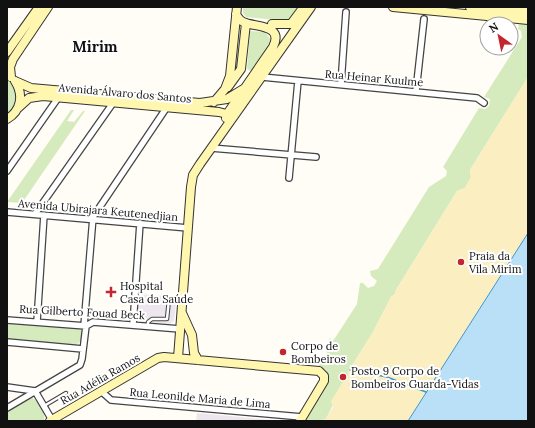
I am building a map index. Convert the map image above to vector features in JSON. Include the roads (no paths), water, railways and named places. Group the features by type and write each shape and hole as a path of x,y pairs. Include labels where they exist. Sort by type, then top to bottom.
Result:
{"street":[{"path":"8,49 39,7"},
{"path":"18,108 20,94 11,77 10,66 13,59 48,7"},
{"path":"230,115 262,77 303,18 306,7"},
{"path":"246,23 291,24 306,7"},
{"path":"393,7 508,14 528,12"},
{"path":"470,7 508,14 528,20"},
{"path":"211,102 226,89 241,69 246,23 237,11"},
{"path":"226,89 231,71 237,11"},
{"path":"340,84 346,12"},
{"path":"416,91 424,19"},
{"path":"260,24 273,32 275,44 245,88 230,115 225,129 196,169 192,182 178,358 194,357 316,370 322,374 324,381 301,419"},
{"path":"272,24 290,36"},
{"name":"Avenida Álvaro dos Santos","path":"11,77 31,88 211,102"},
{"name":"Rua Heinar Kuulme","path":"262,77 477,98 484,103"},
{"path":"289,178 298,81"},
{"path":"211,102 227,99 245,88"},
{"name":"Avenida Álvaro dos Santos","path":"7,119 23,102 32,97 113,102 230,115"},
{"path":"7,171 58,98"},
{"path":"35,214 113,102"},
{"path":"7,408 80,364 82,360 85,326 92,219 167,107"},
{"path":"211,148 316,157"},
{"name":"Avenida Ubirajara Keutenedjian","path":"7,212 188,228"},
{"path":"38,322 44,215"},
{"path":"133,325 140,223"},
{"path":"182,310 185,322 192,337 194,357"},
{"name":"Rua Gilberto Fouad Beck","path":"7,320 85,326 93,322 180,329"},
{"path":"180,329 192,337"},
{"path":"179,339 185,335 192,337"},
{"path":"7,342 83,349"},
{"name":"Rua Adélia Ramos","path":"51,420 161,357 178,358"},
{"path":"7,388 35,391"},
{"path":"35,391 51,420"},
{"name":"Rua Leonilde Maria de Lima","path":"101,391 111,400 301,419"}],"lane":[{"path":"148,326 148,322 152,319 167,319 169,299"},
{"path":"44,406 66,393"}],"water":[{"path":"528,233 528,421 408,421"}],"waterway":[{"path":"350,370 387,377 426,392"}],"place":[{"name":"Praia da Vila Mirim","path":"461,262"},
{"name":"Hospital Casa da Saúde","path":"111,292"},
{"name":"Corpo de Bombeiros","path":"283,352"},
{"name":"Posto 9 Corpo de Bombeiros Guarda-Vidas","path":"343,377"}],"district":[{"name":"Mirim","path":"95,47"}]}
